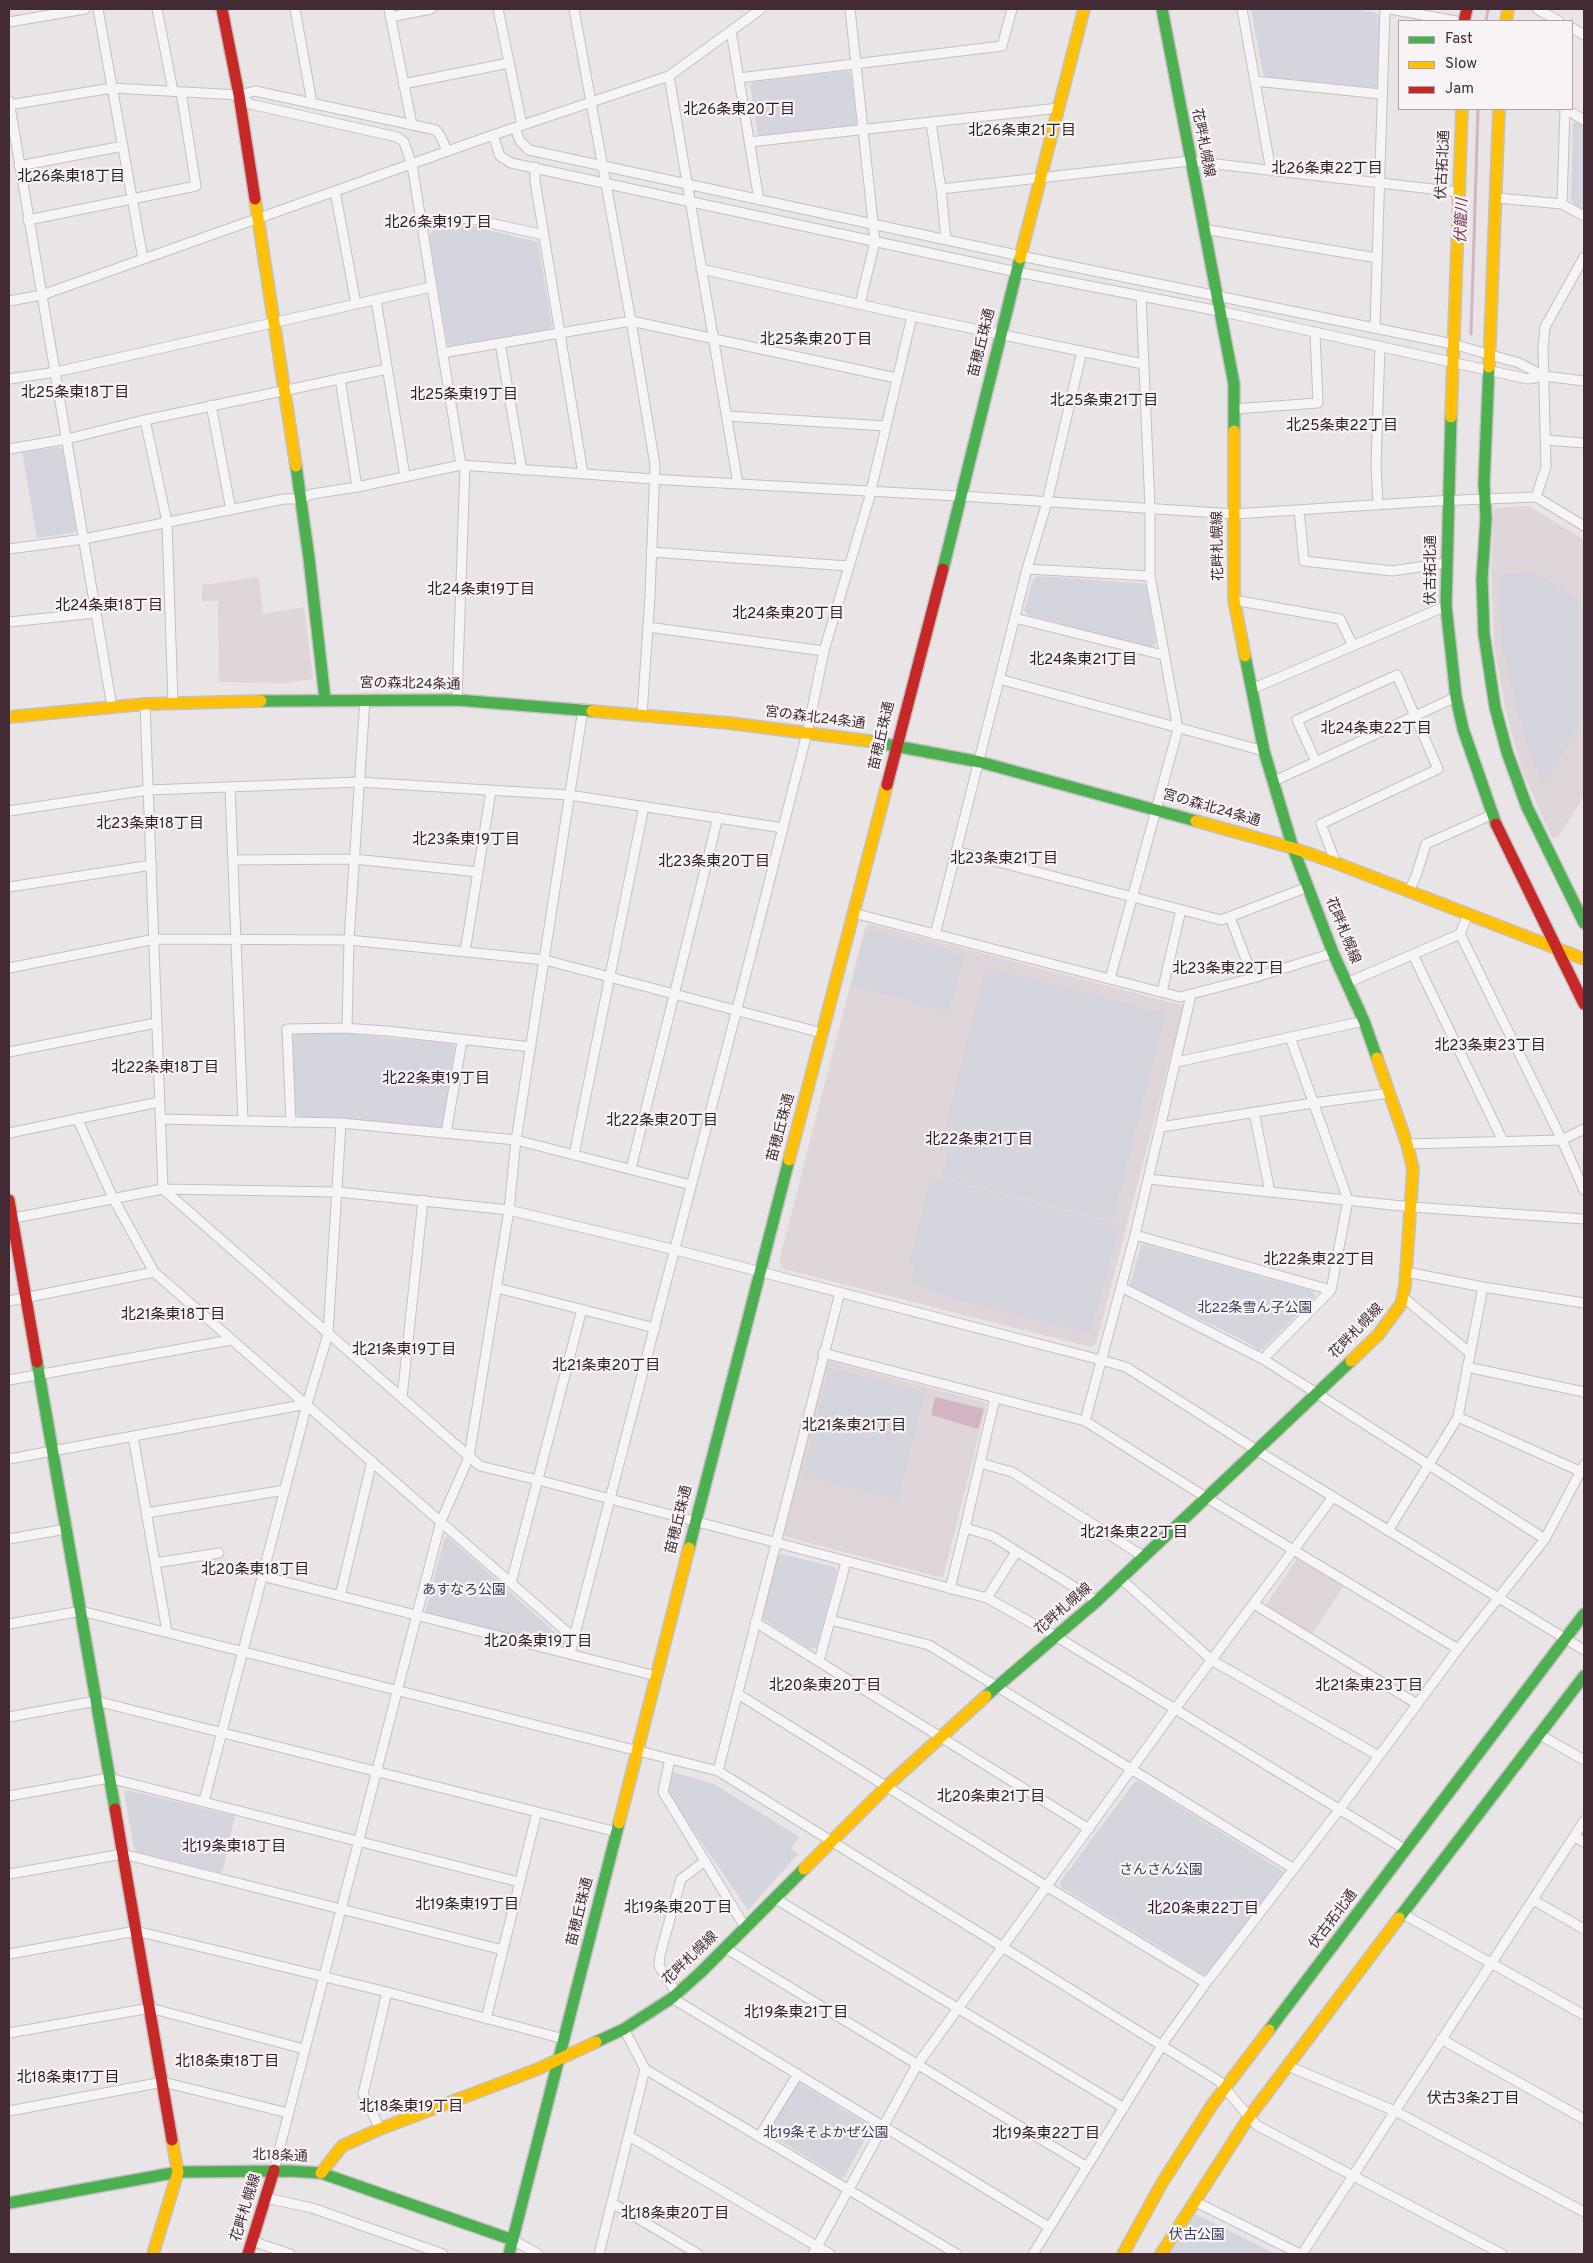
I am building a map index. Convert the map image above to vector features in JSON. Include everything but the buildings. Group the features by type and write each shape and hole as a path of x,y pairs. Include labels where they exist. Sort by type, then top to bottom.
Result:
{"street":[{"path":"9,22 85,9"},
{"path":"98,9 143,259"},
{"path":"28,220 196,186 177,91 157,9"},
{"path":"222,9 239,95 275,322 326,699"},
{"path":"295,9 312,103"},
{"path":"412,125 390,13 432,9"},
{"path":"510,9 499,10 520,141 529,150 1021,256 1453,344 1490,353 1519,363 1544,376"},
{"path":"574,9 631,321 655,465 642,715"},
{"path":"9,300 42,295 518,126 668,76 761,9"},
{"path":"850,9 875,241 860,304"},
{"path":"739,78 1002,46 1012,9"},
{"name":"苗穂丘珠通","path":"509,2254 695,1521 897,745 901,722 961,497 963,482 1084,9"},
{"name":"花畔札幌線","path":"320,2173 342,2146 380,2129 538,2070 624,2029 675,1996 886,1787 996,1687 1097,1602 1258,1452 1378,1335 1396,1314 1403,1297 1413,1169 1407,1144 1364,1021 1333,953 1308,887 1272,782 1264,752 1234,600 1234,384 1162,9"},
{"path":"1242,9 1271,171"},
{"path":"1375,328 1385,9"},
{"path":"1390,9 1450,20"},
{"path":"1537,9 1557,20"},
{"path":"1573,29 1584,35"},
{"path":"731,30 758,200"},
{"path":"403,84 509,63"},
{"path":"668,76 738,484"},
{"path":"1255,81 1381,94"},
{"path":"112,706 68,439 9,104 112,88 239,95 255,91 436,130 442,137 447,152"},
{"path":"239,95 250,104 397,137 404,142 412,165 442,353 463,465 457,700"},
{"path":"750,142 1059,108"},
{"name":"伏古拓北通","path":"1462,110 1446,563 1446,606 1456,697 1463,729 1491,815 1584,1004"},
{"path":"1499,110 1488,370 1482,579 1484,634 1496,706 1507,752 1527,807 1584,923"},
{"path":"1562,204 1564,110"},
{"path":"1566,110 1584,120"},
{"path":"931,123 941,189 946,240"},
{"path":"493,135 500,156 511,163 1017,272 1219,312 1488,370 1528,378 1544,376 1584,381"},
{"path":"19,166 123,146"},
{"path":"941,189 1190,161 1458,192"},
{"path":"535,167 534,181 583,474"},
{"path":"335,191 356,304"},
{"path":"1496,198 1562,204 1584,216"},
{"path":"422,225 467,218 544,235"},
{"path":"1203,229 1378,258"},
{"path":"1536,497 1546,468 1545,327 1584,257"},
{"path":"701,269 912,316 1143,364"},
{"path":"9,379 56,372 431,287"},
{"path":"1110,979 1134,897 1155,810 1178,729 1150,576 1150,508 1143,364 1142,296"},
{"path":"376,300 405,476"},
{"path":"570,1653 738,1009 807,733 824,651 871,491 912,316"},
{"path":"442,353 631,321 896,378"},
{"path":"1234,409 1318,403 1315,333"},
{"path":"500,343 522,470"},
{"path":"1378,505 1376,465 1380,346"},
{"path":"935,935 1027,569 1047,502 1082,351"},
{"path":"9,449 68,439 211,405 387,369"},
{"path":"340,378 357,487"},
{"path":"211,405 231,510"},
{"path":"727,416 886,426"},
{"path":"145,420 167,522 173,702"},
{"path":"1545,440 1584,443"},
{"path":"9,549 84,539 463,465 655,479 1234,514 1447,500 1536,497 1584,526"},
{"path":"1299,510 1304,561 1392,571 1446,563"},
{"path":"651,552 848,566"},
{"path":"1027,569 1150,576"},
{"path":"1234,600 1340,620 1354,646"},
{"path":"1252,689 1446,606"},
{"path":"9,622 96,613"},
{"path":"1015,618 1163,655"},
{"path":"648,627 824,651"},
{"path":"1316,762 1297,720 1397,675 1438,769 1321,824 1336,862"},
{"path":"999,679 1264,752"},
{"path":"1272,782 1456,697"},
{"name":"宮の森北24条通","path":"9,717 112,706 173,702 326,699 457,700 583,709 729,723 897,745 980,762 1294,848 1336,862 1584,959"},
{"path":"347,1028 349,940 365,699"},
{"path":"145,704 156,939 156,1023 163,1188 480,1466 987,1598 1058,1636 1406,1850"},
{"path":"274,2170 358,1840 418,1617 441,1520 469,1457 509,1210 516,1140 583,709"},
{"path":"9,811 148,790 359,782 569,795 783,828"},
{"path":"230,787 243,1121"},
{"path":"465,952 491,791"},
{"path":"574,1154 644,806"},
{"path":"1408,891 1416,876 1426,844 1491,815"},
{"path":"631,1169 718,817"},
{"path":"956,851 1221,920 1308,887"},
{"path":"233,860 354,858 478,872"},
{"path":"9,887 152,864"},
{"path":"1162,992 1181,910"},
{"path":"853,913 1180,997 1253,978 1333,953"},
{"path":"1347,982 1460,934 1468,914"},
{"path":"1230,917 1253,978"},
{"path":"1460,934 1562,1140 1584,1190"},
{"path":"9,968 156,939 349,940 545,960 738,1009 822,1033"},
{"path":"1413,955 1503,1141"},
{"path":"1085,1421 1135,1235 1177,1062 1191,995"},
{"path":"1177,1062 1364,1021"},
{"path":"9,1052 156,1023"},
{"path":"291,1123 287,1029 347,1028 531,1047"},
{"path":"1263,1359 1331,1290 1348,1200 1290,1037"},
{"path":"446,1133 462,1041"},
{"path":"1161,1127 1390,1093"},
{"path":"9,1133 159,1102"},
{"path":"1254,1112 1270,1192"},
{"path":"77,1118 113,1198 154,1272 231,1340 308,1404 574,1638"},
{"path":"160,1119 341,1123 516,1140 691,1185"},
{"path":"204,1801 262,1576 328,1334 341,1123"},
{"path":"1407,1144 1562,1140 1584,1129"},
{"path":"1148,1179 1411,1207 1584,1219"},
{"path":"10,1218 163,1188 338,1192 509,1210 760,1271 1102,1360 1126,1367 1258,1452 1584,1650"},
{"path":"9,1200 10,1218 53,1451 178,2172 153,2254"},
{"path":"402,1398 422,1200"},
{"path":"1135,1235 1331,1290"},
{"path":"9,1301 154,1272"},
{"path":"1406,1272 1483,1287 1584,1303"},
{"path":"1121,1287 1263,1359 1545,1539"},
{"path":"1388,1531 1458,1418 1483,1287"},
{"path":"497,1288 655,1328"},
{"path":"718,1771 840,1292"},
{"path":"1403,1297 1470,1353"},
{"path":"511,1583 582,1309"},
{"path":"9,1380 231,1340"},
{"path":"823,1353 1085,1421 1293,1551 1458,1649"},
{"path":"1468,1367 1584,1392"},
{"path":"950,1589 995,1398"},
{"path":"9,1460 308,1404"},
{"path":"1033,2254 1162,2046 1206,1983 1339,1810 1458,1649 1545,1539 1583,1469 1458,1418"},
{"path":"133,1436 167,1632"},
{"path":"340,1596 372,1462"},
{"path":"980,1463 1012,1472 1144,1557"},
{"path":"146,1513 285,1490"},
{"path":"815,2250 916,2065 1175,1709 1333,1497"},
{"path":"965,1528 992,1536 1097,1602"},
{"path":"9,1539 66,1529"},
{"path":"987,1598 1016,1552"},
{"path":"155,1563 219,1553"},
{"path":"819,1661 846,1562"},
{"path":"262,1576 656,1676"},
{"path":"1121,1579 1213,1660 1379,1756"},
{"path":"1254,1604 1418,1704"},
{"path":"9,1624 81,1611 718,1771 1226,2087 1258,2126 1502,2254"},
{"name":"伏古拓北通","path":"1123,2254 1162,2183 1226,2087 1584,1614"},
{"path":"830,1620 929,1644 1294,1869"},
{"path":"755,1622 1089,1828"},
{"path":"1161,2254 1249,2117 1584,1676"},
{"path":"738,1694 1046,1886 1206,1983"},
{"path":"9,1717 96,1701 617,1832"},
{"path":"1540,1735 1584,1760"},
{"path":"670,1759 662,1792 745,1927"},
{"path":"9,1796 109,1778 519,1882"},
{"path":"486,2019 537,1812"},
{"path":"1194,2201 1301,2254 1355,2176 1441,2039 1584,1821"},
{"path":"1574,1837 1584,1842"},
{"path":"9,1874 123,1854 503,1950"},
{"path":"705,1861 680,1879 660,1955 659,1966 675,1996 798,2074 1049,2227"},
{"path":"774,1898 1124,2108"},
{"path":"1532,1900 1584,1929"},
{"path":"1403,1914 1584,2015"},
{"path":"9,1954 136,1931 387,1992 564,2039"},
{"path":"725,1948 1087,2167"},
{"path":"380,2129 363,2094 387,1992"},
{"path":"9,2033 150,2008 304,2049"},
{"path":"624,2029 645,2070 957,2254"},
{"path":"1441,2039 1584,2119"},
{"path":"1288,2066 1396,2111 1584,2212"},
{"path":"599,2254 645,2070"},
{"path":"759,2136 798,2074"},
{"path":"9,2111 163,2082 288,2113"},
{"path":"628,2136 815,2250 830,2254"},
{"name":"花畔札幌線","path":"248,2254 274,2170"},
{"name":"北18条通","path":"9,2203 178,2172 274,2170 320,2173 512,2240 538,2254"},
{"path":"266,2198 312,2208 443,2254"},
{"path":"612,2203 698,2254"},
{"path":"252,2241 290,2254"}],"shaded area":[{"path":"1529,506 1584,540 1584,796 1558,837 1552,838 1521,768 1505,708 1494,644 1491,572 1494,508"},
{"path":"259,577 263,614 304,607 313,679 285,683 219,682 218,601 202,601 202,585"},
{"path":"870,924 1181,1005 1183,1009 1096,1344 1090,1347 784,1269 779,1261 865,928"},
{"path":"826,1360 987,1403 943,1578 783,1536"},
{"path":"935,1397 984,1409 978,1429 931,1415"},
{"path":"1298,1557 1344,1585 1312,1635 1265,1606"}],"green space":[{"path":"1251,9 1355,9 1377,13 1379,16 1379,86 1375,88 1266,77 1263,74"},
{"path":"847,71 851,73 857,123 854,126 761,138 758,135 750,85 753,82"},
{"path":"1579,121 1584,124 1584,210 1574,204 1571,199 1573,123"},
{"path":"467,225 538,242 552,326 550,329 451,346 447,343 429,235 432,231"},
{"path":"58,447 63,449 76,529 73,533 37,538 22,452"},
{"path":"1534,572 1584,603 1584,717 1543,787 1525,738 1503,652 1499,574"},
{"path":"1037,576 1142,583 1146,585 1156,643 1151,648 1028,615 1024,610 1033,580"},
{"path":"866,929 964,955 949,1012 851,986"},
{"path":"986,968 1165,1013 1115,1212 1112,1211 1110,1220 942,1177 948,1154 939,1152"},
{"path":"295,1033 343,1033 453,1044 455,1047 442,1126 439,1128 333,1117 298,1117 295,1115 293,1036"},
{"path":"931,1177 1109,1222 1119,1227 1090,1334 936,1294 937,1290 910,1283 914,1266 909,1263"},
{"name":"北22条雪ん子公園","path":"1144,1244 1313,1291 1315,1297 1263,1349 1259,1350 1241,1339 1133,1288 1130,1285 1141,1245"},
{"path":"829,1367 925,1393 898,1500 803,1475"},
{"name":"あすなろ公園","path":"445,1537 448,1537 566,1642 564,1648 425,1613"},
{"path":"782,1554 835,1567 837,1572 817,1647 810,1649 764,1620 762,1616 778,1555"},
{"path":"673,1772 714,1784 799,1837 791,1849 798,1854 748,1910 667,1792"},
{"name":"さんさん公園","path":"1135,1781 1139,1781 1283,1871 1284,1875 1208,1975 1203,1974 1061,1887 1060,1882"},
{"path":"127,1790 235,1816 222,1873 137,1852 134,1849 124,1792"},
{"name":"北19条そよかぜ公園","path":"798,2082 870,2126 870,2130 844,2177 841,2178 767,2133"},
{"name":"伏古公園","path":"1190,2211 1276,2254 1167,2254"}],"waterway":[{"name":"伏籠川","path":"1486,20 1488,9"},
{"name":"伏籠川","path":"1471,334 1478,110"}],"traffic: fast":[{"path":"1162,9 1234,384 1234,431"},
{"path":"943,569 1020,258"},
{"path":"1489,367 1484,483 1486,518 1482,579 1484,634 1495,707 1507,752 1527,807 1584,923"},
{"path":"1451,417 1446,606 1456,697 1463,729 1496,824"},
{"path":"296,466 309,558 325,699"},
{"path":"1245,656 1264,751 1293,848 1333,953 1364,1021 1377,1058"},
{"path":"261,701 457,700 592,711"},
{"path":"869,741 980,762 1196,821"},
{"path":"689,1548 789,1160"},
{"path":"986,1696 1097,1601 1351,1361"},
{"path":"37,1362 115,1809"},
{"path":"1269,2030 1584,1614"},
{"path":"1399,1918 1584,1676"},
{"path":"509,2254 619,1823"},
{"path":"596,2042 624,2029 672,1998 700,1973 804,1869"},
{"path":"9,2203 178,2172 290,2171 321,2173 513,2240"}],"traffic: slow":[{"path":"1020,258 1084,9"},
{"path":"1506,20 1508,9"},
{"path":"1451,417 1462,110"},
{"path":"1489,367 1499,110"},
{"path":"255,199 296,466"},
{"path":"1234,431 1234,600 1245,656"},
{"path":"9,717 145,704 261,701"},
{"path":"592,711 729,723 869,741"},
{"path":"789,1160 887,785"},
{"path":"1196,821 1293,848 1336,863 1584,959"},
{"path":"1351,1361 1378,1335 1401,1304 1405,1286 1413,1169 1407,1144 1377,1058"},
{"path":"619,1823 689,1548"},
{"path":"804,1869 886,1787 986,1696"},
{"path":"1161,2254 1249,2117 1399,1918"},
{"path":"1123,2254 1162,2183 1212,2105 1269,2030"},
{"path":"321,2173 342,2146 380,2129 538,2069 596,2042"},
{"path":"153,2254 178,2172 172,2140"}],"traffic: jam":[{"path":"222,9 239,95 255,199"},
{"path":"1464,20 1467,9"},
{"path":"887,785 943,569"},
{"path":"1496,824 1584,1004"},
{"path":"9,1200 37,1362"},
{"path":"115,1809 172,2140"},
{"path":"248,2254 274,2170"}],"district":[{"name":"北26条東20丁目","path":"739,111"},
{"name":"北26条東21丁目","path":"1022,132"},
{"name":"北26条東22丁目","path":"1327,170"},
{"name":"北26条東18丁目","path":"71,178"},
{"name":"北26条東19丁目","path":"438,224"},
{"name":"北25条東20丁目","path":"816,341"},
{"name":"北25条東18丁目","path":"75,394"},
{"name":"北25条東19丁目","path":"464,396"},
{"name":"北25条東21丁目","path":"1104,402"},
{"name":"北25条東22丁目","path":"1342,427"},
{"name":"北24条東19丁目","path":"481,591"},
{"name":"北24条東18丁目","path":"109,607"},
{"name":"北24条東20丁目","path":"788,615"},
{"name":"北24条東21丁目","path":"1083,661"},
{"name":"北24条東22丁目","path":"1376,730"},
{"name":"北23条東18丁目","path":"150,825"},
{"name":"北23条東19丁目","path":"466,841"},
{"name":"北23条東21丁目","path":"1004,860"},
{"name":"北23条東20丁目","path":"714,863"},
{"name":"北23条東22丁目","path":"1228,970"},
{"name":"北23条東23丁目","path":"1490,1047"},
{"name":"北22条東18丁目","path":"165,1069"},
{"name":"北22条東19丁目","path":"436,1080"},
{"name":"北22条東20丁目","path":"662,1122"},
{"name":"北22条東21丁目","path":"979,1141"},
{"name":"北22条東22丁目","path":"1319,1261"},
{"name":"北21条東18丁目","path":"173,1316"},
{"name":"北21条東19丁目","path":"404,1351"},
{"name":"北21条東20丁目","path":"606,1367"},
{"name":"北21条東21丁目","path":"854,1427"},
{"name":"北21条東22丁目","path":"1134,1534"},
{"name":"北20条東18丁目","path":"255,1571"},
{"name":"北20条東19丁目","path":"538,1643"},
{"name":"北20条東20丁目","path":"825,1687"},
{"name":"北21条東23丁目","path":"1369,1687"},
{"name":"北20条東21丁目","path":"991,1798"},
{"name":"北19条東18丁目","path":"234,1848"},
{"name":"北19条東19丁目","path":"467,1906"},
{"name":"北19条東20丁目","path":"678,1909"},
{"name":"北20条東22丁目","path":"1203,1910"},
{"name":"北19条東21丁目","path":"796,2014"},
{"name":"北18条東18丁目","path":"227,2063"},
{"name":"北18条東17丁目","path":"68,2079"},
{"name":"伏古3条2丁目","path":"1473,2100"},
{"name":"北18条東19丁目","path":"411,2108"},
{"name":"北19条東22丁目","path":"1046,2135"},
{"name":"北18条東20丁目","path":"675,2215"}]}
